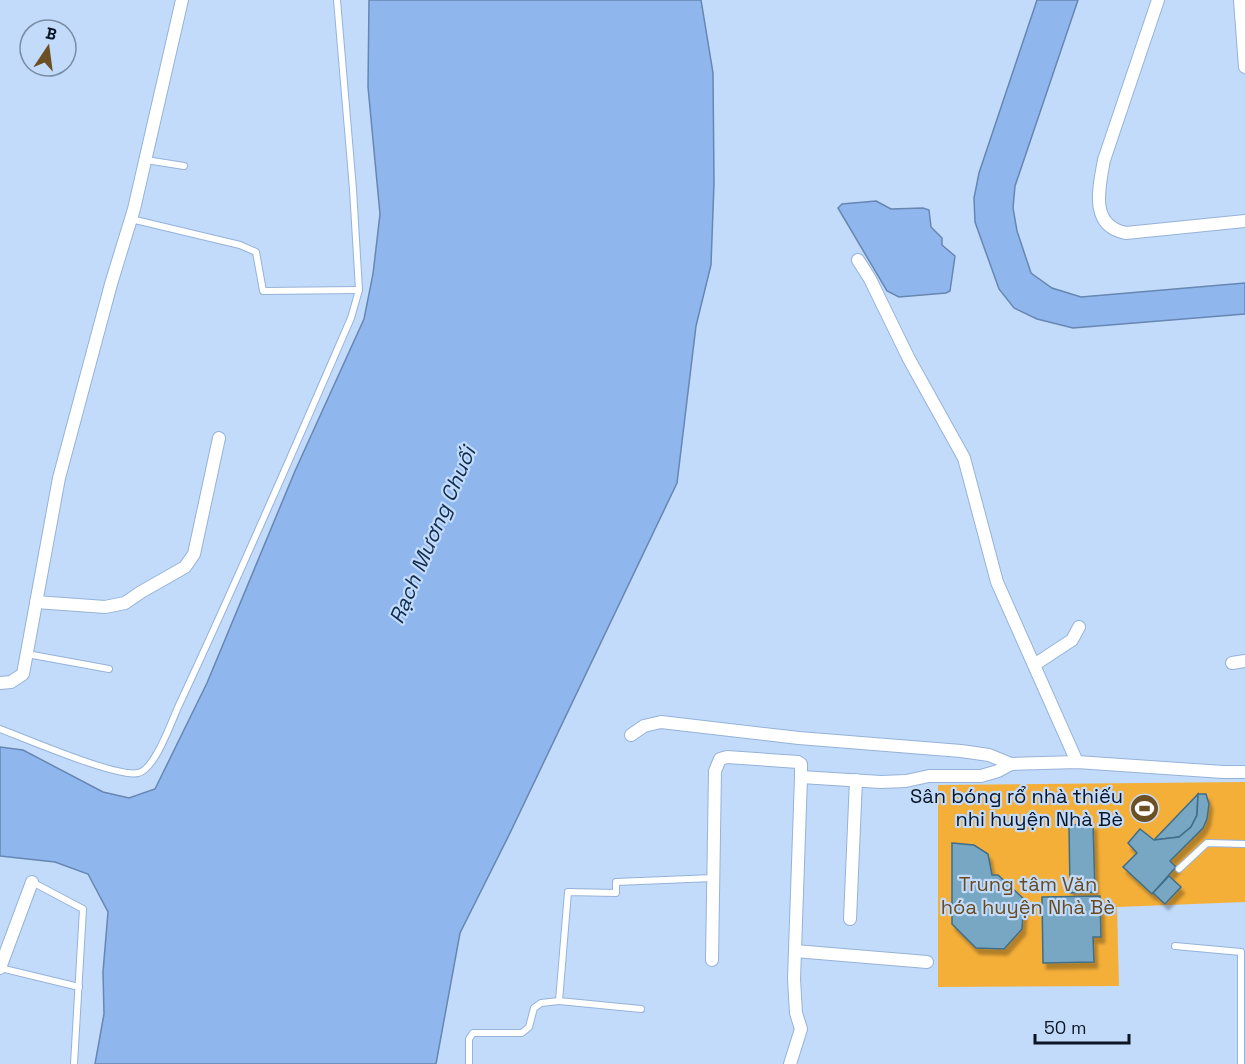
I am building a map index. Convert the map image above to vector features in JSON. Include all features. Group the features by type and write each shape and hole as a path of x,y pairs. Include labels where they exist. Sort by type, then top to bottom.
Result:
{"street":[{"path":"0,683 11,682 23,674 59,478 111,284 131,219 182,0"},
{"path":"1158,0 1104,160 1098,206 1105,221 1114,231 1126,233 1245,221"},
{"path":"1240,0 1245,67"},
{"path":"858,260 964,458 997,582 1077,762"},
{"path":"36,602 105,607 125,603 185,567 194,554 219,438"},
{"path":"1034,665 1072,640 1079,627"},
{"path":"1232,663 1245,661"},
{"path":"632,735 644,726 662,722 799,738 961,751 989,755 1011,764 1077,762 1245,772"},
{"path":"712,960 715,771 720,759 727,757 798,762 801,764 801,777 795,951 796,1013 801,1029 790,1064"},
{"path":"801,777 881,782 906,781 929,776 981,776 1011,764"},
{"path":"850,920 856,780"},
{"path":"0,968 32,882"},
{"path":"795,951 927,962"}],"lane":[{"path":"0,729 83,760 118,771 138,773 148,767 158,751 199,663 351,318 359,290 337,0"},
{"path":"145,160 184,166"},
{"path":"131,219 240,245 256,252 262,291 359,290"},
{"path":"27,653 109,669"},
{"path":"1179,869 1207,843 1245,844"},
{"path":"559,1001 568,892 616,893 616,882 714,878"},
{"path":"32,882 83,909 74,1064"},
{"path":"1175,946 1241,951 1241,1064"},
{"path":"0,968 79,987"},
{"path":"469,1064 469,1039 473,1033 522,1033 529,1027 534,1008 541,1003 559,1001 641,1009"}],"green space":[{"name":"Trung tâm Văn hóa huyện Nhà Bè","path":"1245,782 1245,902 1117,907 1119,986 938,987 938,785"}],"water":[{"name":"Rạch Mương Chuối","path":"369,0 701,0 713,73 714,183 711,265 696,326 677,483 460,933 436,1064 95,1064 104,1014 103,972 108,912 88,874 55,862 0,856 0,747 23,750 103,792 129,798 155,789 207,683 295,471 364,319 373,274 380,214 368,87"},
{"path":"1037,0 1078,0 1015,186 1013,208 1017,231 1031,273 1052,288 1081,297 1245,283 1245,314 1073,328 1037,319 1014,308 999,289 975,222 974,198 979,173"},
{"path":"876,201 891,209 923,208 929,210 931,227 942,238 942,245 955,256 950,291 899,297 887,291 838,208 842,204"}],"building":[{"path":"1198,794 1197,815 1191,827 1179,837 1154,840"},
{"path":"1198,794 1206,794 1209,804 1203,828 1170,861 1176,867 1152,894 1123,867 1137,853 1128,843 1140,829 1154,840 1179,837 1191,827 1197,815"},
{"path":"1093,824 1095,892 1070,893 1069,825"},
{"name":"Trung tâm Văn hóa huyện Nhà Bè","path":"952,843 974,845 988,854 992,875 998,875 1024,899 1022,929 1004,949 976,948 952,924"},
{"path":"1169,876 1181,887 1165,904 1153,893"},
{"path":"1100,896 1101,937 1093,937 1094,962 1043,963 1042,897"}],"place":[{"name":"Sân bóng rổ nhà thiếu nhi huyện Nhà Bè","path":"1144,808"}]}
